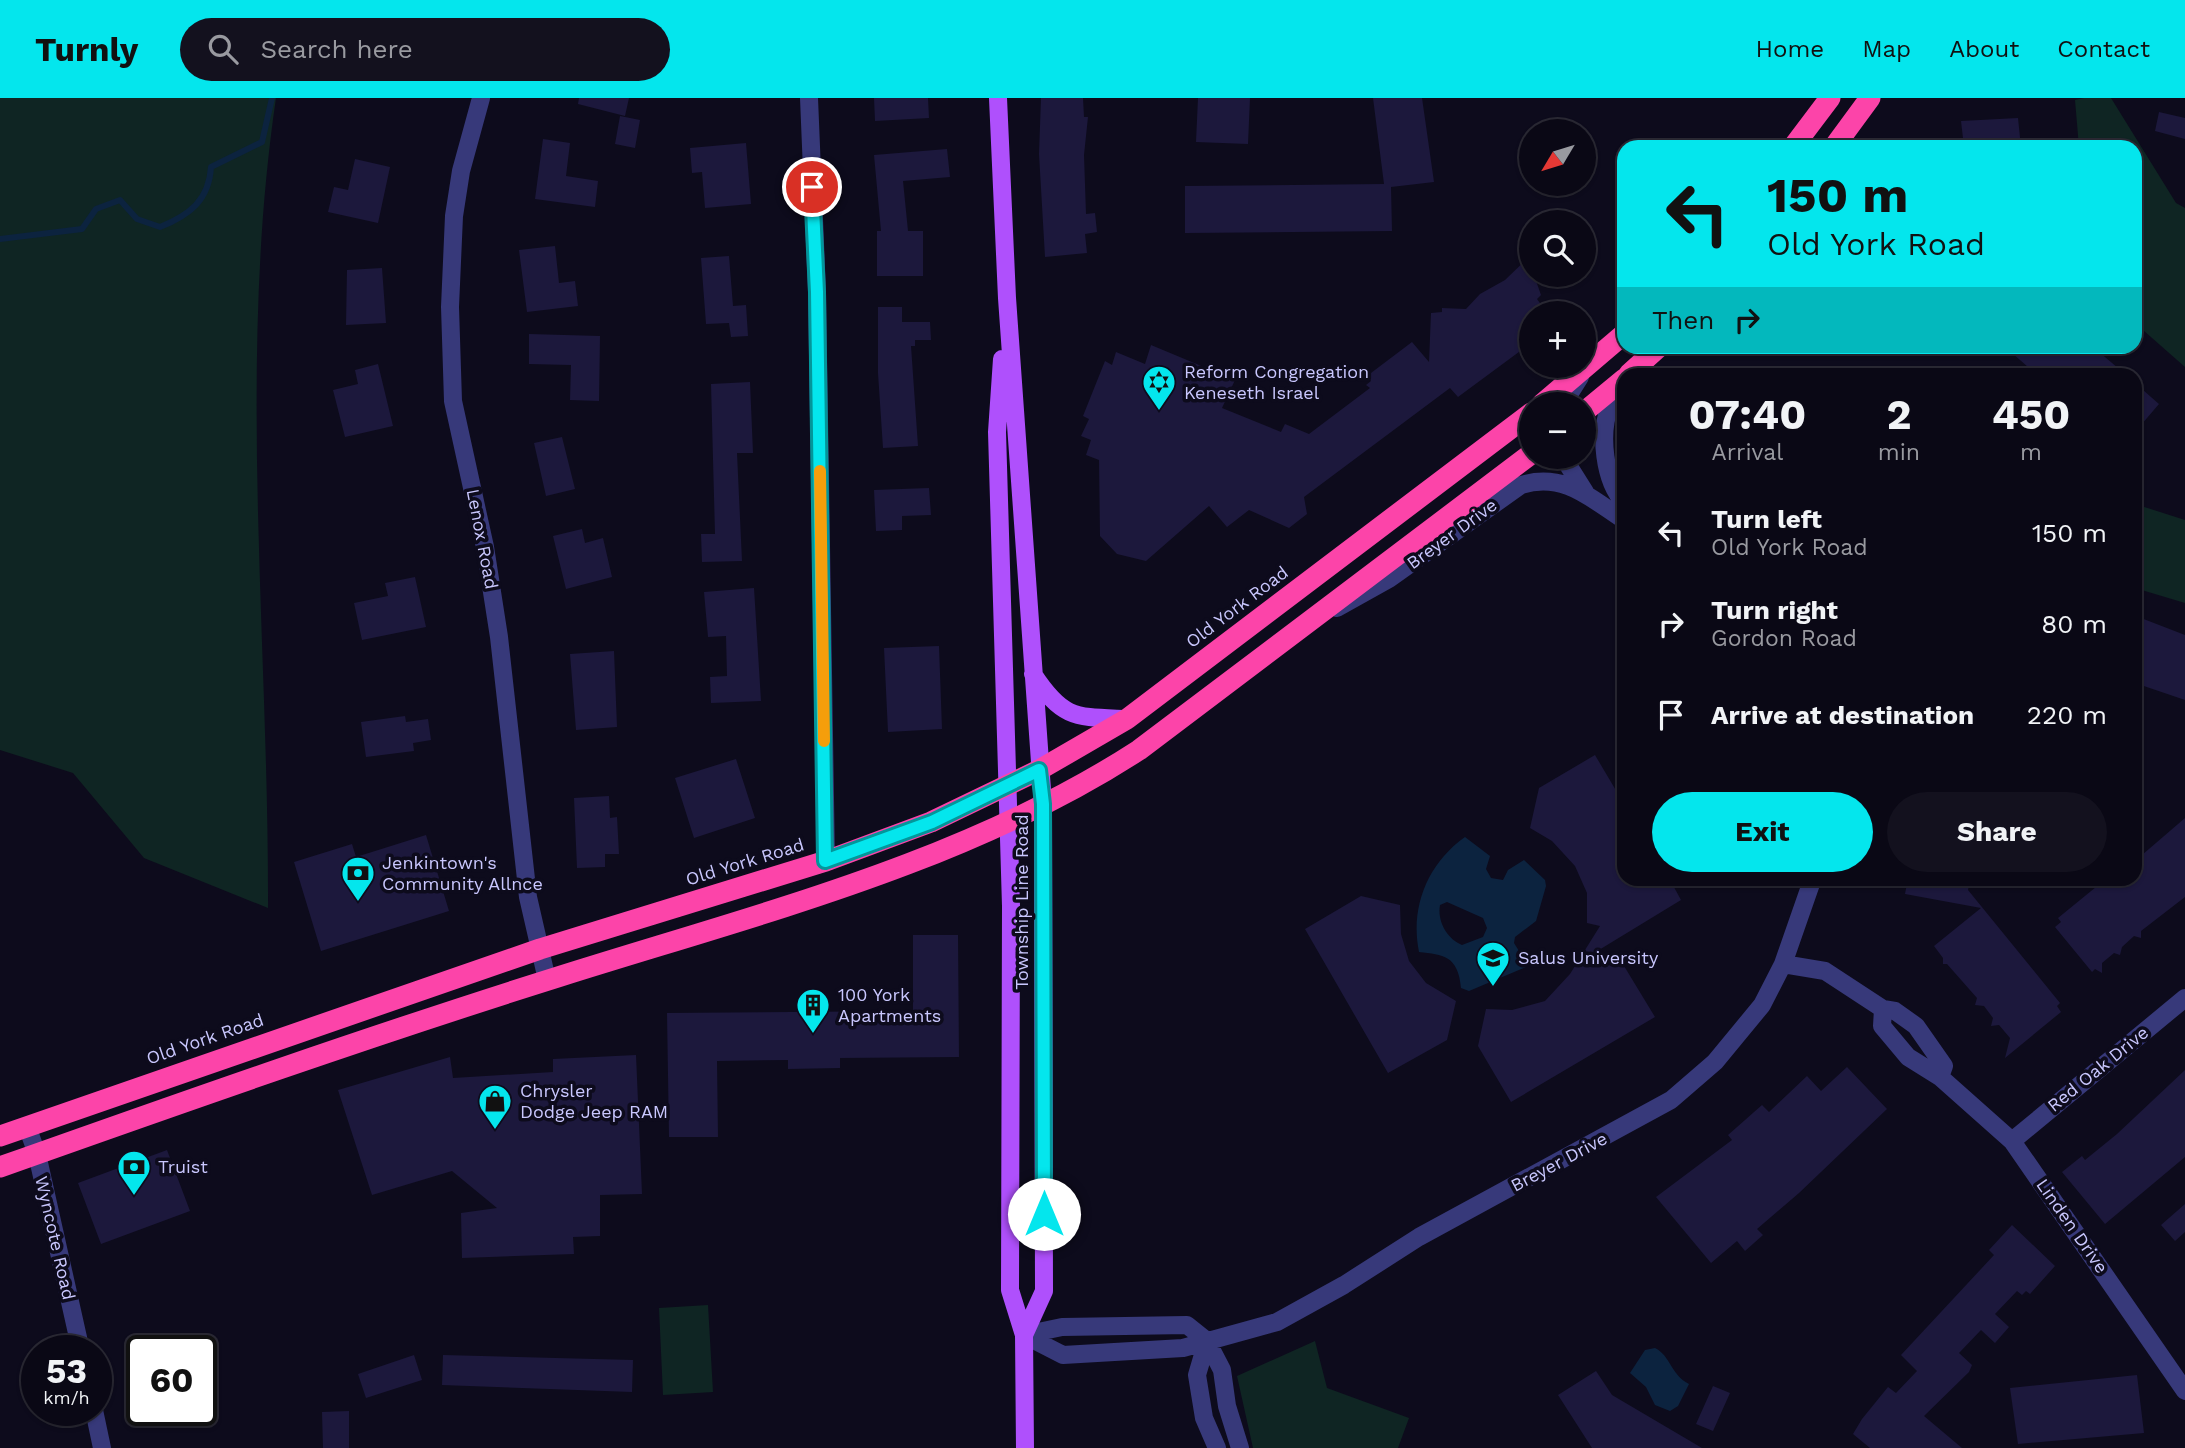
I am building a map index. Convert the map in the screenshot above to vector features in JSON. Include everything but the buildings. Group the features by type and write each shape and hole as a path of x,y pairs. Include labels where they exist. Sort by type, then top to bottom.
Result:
{"highway":[{"path":"1798,140 1830,98"},
{"path":"1839,140 1870,98"},
{"path":"1596,361 1617,341"},
{"path":"1636,368 1651,354"},
{"path":"1558,392 1576,378"},
{"path":"1596,402 1617,385"},
{"name":"Old York Road","path":"0,1136 540,949 825,861 932,822 1039,770 1127,719 1519,421"},
{"path":"0,1167 547,980 828,892 944,850 1089,782 1139,750 1519,463"},
{"path":"286,1035 293,1067"}],"main road":[{"name":"Township Line Road","path":"998,98 1007,298 1043,804 1044,1291 1024,1335"},
{"name":"Township Line Road","path":"1007,298 997,432 1012,906 1010,1290 1024,1335 1024,1448"},
{"path":"1033,674 1048,696 1078,717 1127,719"}],"street":[{"name":"Lenox Road","path":"481,98 461,171 454,216 450,307 453,401 485,547 499,637 528,897 547,980"},
{"path":"809,98 817,292 825,861"},
{"path":"1617,392 1609,407 1606,447 1608,472 1617,489"},
{"name":"Breyer Drive","path":"1571,469 1587,494"},
{"name":"Breyer Drive","path":"1321,615 1363,596 1390,579 1521,485 1554,481 1567,484 1617,515"},
{"name":"Breyer Drive","path":"1024,1335 1063,1355 1183,1348 1277,1322 1344,1285 1419,1237 1671,1100 1698,1079 1737,1040 1762,1005 1783,964 1810,886"},
{"path":"1783,964 1825,971 1883,1009 1895,1011 1916,1026 1944,1066 1940,1077"},
{"name":"Red Oak Drive","path":"2012,1141 2185,998"},
{"name":"Linden Drive","path":"1883,1009 1882,1026 1908,1057 1940,1077 2012,1141 2185,1391"},
{"name":"Wyncote Road","path":"27,1126 37,1154 77,1335"},
{"path":"1024,1335 1062,1327 1187,1325 1207,1341 1222,1370 1227,1406 1240,1448"},
{"path":"1207,1341 1197,1375 1204,1418 1217,1448"},
{"path":"97,1426 102,1448"}],"green space":[{"path":"0,98 276,98 264,198 258,299 257,400 268,908 144,858 73,773 0,750"},
{"path":"2111,98 2137,140 2078,140 2075,100"},
{"path":"2142,148 2176,203 2185,208 2185,367 2142,329"},
{"path":"2142,506 2185,520 2185,603 2142,590"},
{"path":"708,1305 713,1392 663,1395 659,1308"},
{"path":"1315,1341 1327,1388 1409,1418 1398,1448 1253,1448 1237,1376"}],"water":[{"path":"1465,837 1490,856 1486,869 1491,878 1503,880 1508,870 1524,860 1545,880 1546,886 1536,921 1515,937 1514,943 1519,951 1533,953 1526,967 1469,991 1461,988 1457,969 1448,959 1419,952 1417,936 1417,919 1424,888 1431,874 1452,848","holes":["1447,902 1483,918 1487,928 1483,937 1462,945 1444,929 1440,905"]},
{"path":"1655,1348 1689,1384 1678,1406 1670,1411 1655,1405 1646,1387 1630,1373 1645,1350"}],"waterway":[{"path":"0,239 82,229 96,209 120,200 137,219 160,227 171,222 189,211 202,197 211,167 262,142 272,98"}],"slow traffic":[{"path":"820,471 824,741"}],"place":[{"name":"Reform Congregation Keneseth Israel","path":"1159,412"},
{"name":"Jenkintown's Community Allnce","path":"358,903"},
{"name":"Salus University","path":"1493,988"},
{"name":"100 York Apartments","path":"813,1035"},
{"name":"Chrysler Dodge Jeep RAM","path":"495,1131"},
{"name":"Truist","path":"134,1197"}],"route":[{"path":"812,187 817,292 825,861 932,822 1039,770 1043,804 1044,1214"}]}
